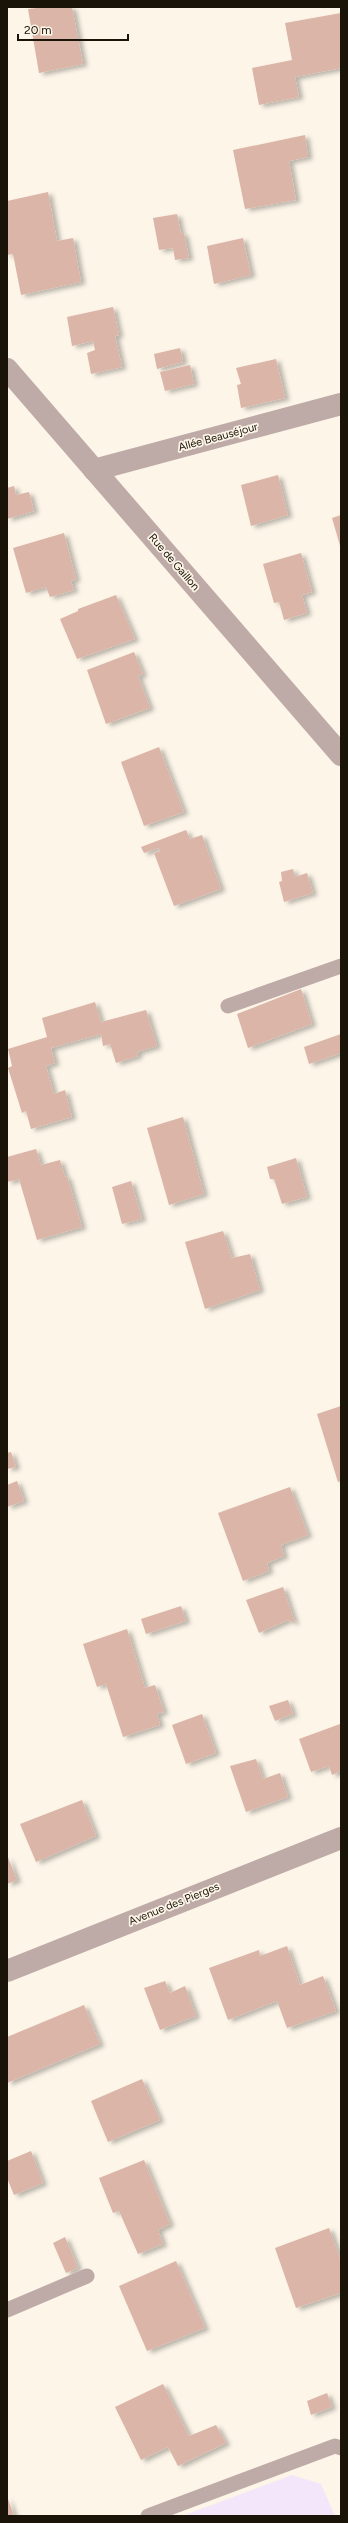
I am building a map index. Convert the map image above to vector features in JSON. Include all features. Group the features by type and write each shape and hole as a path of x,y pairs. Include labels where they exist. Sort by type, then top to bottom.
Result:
{"street":[{"name":"Rue de Gaillon","path":"7,369 341,755"},
{"name":"Allée Beauséjour","path":"94,470 341,404"},
{"name":"Avenue des Pierges","path":"7,1971 341,1838"}],"lane":[{"path":"228,1006 341,966"},
{"path":"7,2310 87,2276"},
{"path":"148,2516 336,2446 341,2448"}],"shaded area":[{"path":"292,2475 321,2484 335,2516 182,2516"}],"building":[{"path":"72,7 83,64 39,73 28,9"},
{"path":"341,13 341,68 295,77 299,97 259,105 252,68 292,60 285,23"},
{"path":"305,135 308,157 289,161 296,200 245,209 233,150"},
{"path":"48,192 57,241 73,238 81,282 21,295 13,254 7,255 7,201"},
{"path":"177,214 181,234 184,233 189,258 175,260 173,248 159,250 153,218"},
{"path":"243,238 251,275 214,284 207,246"},
{"path":"113,307 119,335 115,336 122,367 91,374 87,353 95,350 93,341 72,346 67,317"},
{"path":"180,348 183,362 157,369 154,354"},
{"path":"276,359 285,398 241,408 237,385 241,384 236,368"},
{"path":"190,365 194,384 165,391 160,372"},
{"path":"278,475 288,515 251,526 241,485"},
{"path":"14,486 16,495 29,492 34,511 7,519 7,488"},
{"path":"341,515 341,549 332,518"},
{"path":"64,533 76,579 71,581 74,590 50,597 46,587 26,593 13,548"},
{"path":"301,553 312,592 302,595 307,613 284,620 279,602 274,603 263,564"},
{"path":"116,595 135,639 77,659 60,619 78,611 78,609"},
{"path":"134,652 143,674 138,676 150,708 106,724 87,670"},
{"path":"159,747 184,812 144,826 121,762"},
{"path":"186,830 190,839 202,835 221,889 174,906 154,853 160,851 158,848 144,853 141,847"},
{"path":"293,869 295,877 307,873 313,893 284,902 279,882 282,881 281,872"},
{"path":"301,989 312,1024 248,1048 237,1014"},
{"path":"95,1002 101,1022 146,1010 157,1046 137,1052 138,1056 116,1063 110,1044 103,1046 101,1034 51,1048 55,1063 46,1066 54,1094 65,1090 72,1117 31,1129 26,1111 22,1113 8,1068 12,1066 8,1049 47,1037 42,1018"},
{"path":"341,1034 341,1053 309,1064 304,1047"},
{"path":"183,1117 204,1194 169,1205 147,1128"},
{"path":"36,1149 41,1165 60,1160 65,1177 67,1176 82,1227 37,1240 19,1179 7,1182 7,1157"},
{"path":"296,1158 307,1197 282,1204 274,1179 270,1179 267,1167"},
{"path":"131,1181 142,1219 122,1224 112,1187"},
{"path":"223,1231 232,1258 250,1254 260,1290 205,1309 185,1242"},
{"path":"341,1406 341,1481 338,1482 317,1414"},
{"path":"11,1452 16,1467 7,1469 7,1453"},
{"path":"17,1481 24,1501 7,1507 7,1485"},
{"path":"290,1487 308,1535 281,1545 284,1556 267,1563 269,1571 243,1581 218,1513"},
{"path":"283,1587 295,1623 288,1620 259,1633 246,1600"},
{"path":"181,1606 186,1621 146,1634 141,1619"},
{"path":"127,1629 145,1688 155,1685 164,1712 157,1714 160,1725 123,1737 106,1684 97,1687 83,1644"},
{"path":"288,1700 293,1714 275,1721 269,1706"},
{"path":"202,1714 216,1753 186,1764 172,1725"},
{"path":"340,1724 341,1771 332,1775 329,1766 311,1772 299,1739"},
{"path":"256,1759 263,1779 280,1773 288,1797 246,1812 230,1766"},
{"path":"82,1800 96,1836 36,1862 20,1824"},
{"path":"7,1855 17,1880 7,1884"},
{"path":"287,1946 300,1985 323,1976 336,2011 287,2028 277,2001 228,2020 209,1968 259,1950 260,1956"},
{"path":"165,1981 170,1993 185,1986 196,2016 160,2030 144,1988"},
{"path":"84,2005 100,2044 7,2083 7,2037"},
{"path":"142,2079 160,2120 108,2142 91,2101"},
{"path":"31,2151 43,2183 14,2195 7,2178 7,2161"},
{"path":"144,2160 170,2224 158,2230 163,2244 138,2254 119,2211 113,2213 99,2178"},
{"path":"329,2228 341,2261 341,2293 296,2308 275,2248"},
{"path":"65,2237 78,2268 66,2273 53,2243"},
{"path":"176,2261 205,2328 147,2351 119,2286"},
{"path":"163,2384 189,2436 216,2425 226,2443 178,2466 168,2447 141,2460 115,2407"},
{"path":"327,2393 332,2407 311,2415 307,2401"},
{"path":"7,2496 14,2516 7,2516"}]}
